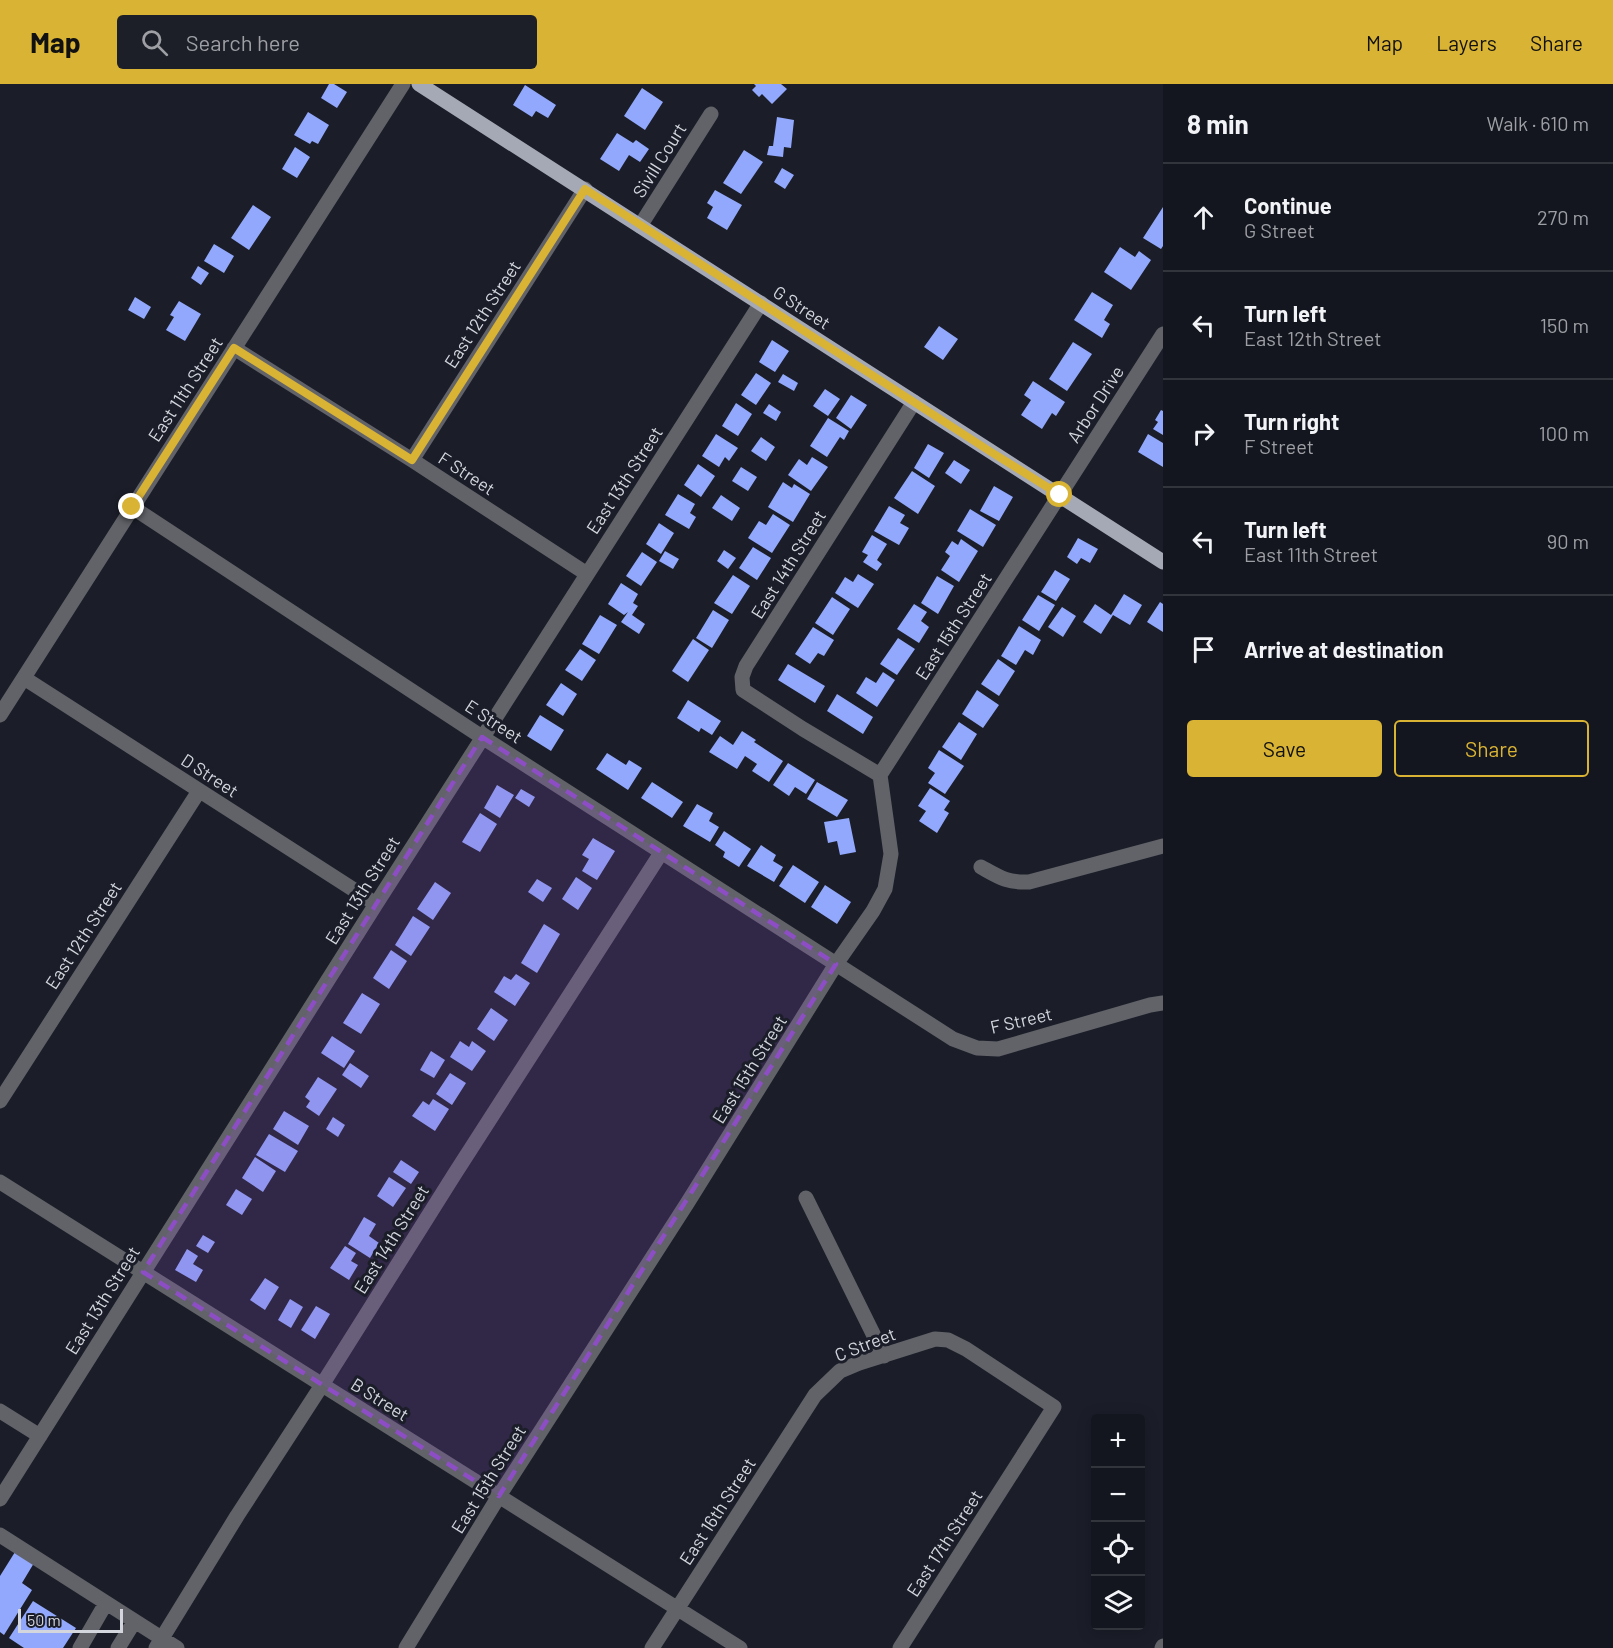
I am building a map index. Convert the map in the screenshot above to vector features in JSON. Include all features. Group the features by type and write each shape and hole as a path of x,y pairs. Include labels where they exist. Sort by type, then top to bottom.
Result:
{"main road":[{"name":"G Street","path":"419,84 1163,562"}],"street":[{"name":"East 11th Street","path":"0,716 403,84"},
{"name":"Sivill Court","path":"640,226 711,114"},
{"name":"East 12th Street","path":"412,460 585,189"},
{"name":"East 13th Street","path":"0,1500 482,737 761,303"},
{"name":"Arbor Drive","path":"1060,495 1163,334"},
{"name":"F Street","path":"234,348 412,460 586,574"},
{"name":"East 14th Street","path":"880,775 743,690 742,677 746,666 914,402"},
{"name":"East 15th Street","path":"406,1648 499,1496 688,1202 836,964 873,910 885,888 891,854 880,775 1060,495"},
{"name":"E Street","path":"132,507 482,737 836,964"},
{"name":"D Street","path":"24,678 376,904"},
{"name":"East 12th Street","path":"0,1101 199,791"},
{"path":"981,867 1007,881 1029,882 1163,846"},
{"name":"East 14th Street","path":"159,1643 237,1516 661,853"},
{"name":"F Street","path":"836,964 953,1039 977,1048 998,1049 1163,1003"},
{"name":"B Street","path":"0,1182 740,1648"},
{"path":"806,1198 884,1356"},
{"name":"C Street","path":"815,1395 840,1371 935,1339"},
{"name":"East 17th Street","path":"900,1648 1054,1407 966,1349 948,1340 935,1339"},
{"name":"East 16th Street","path":"652,1648 815,1395"},
{"path":"0,1412 40,1436"},
{"path":"0,1535 70,1578 134,1622 159,1643 177,1648"},
{"path":"80,1648 106,1603"},
{"path":"118,1648 134,1622"}],"highlighted area":[{"path":"482,737 836,964 499,1496 143,1272"}],"building":[{"path":"329,84 334,84 347,92 337,108 321,98"},
{"path":"754,84 781,84 787,89 772,104 762,94 759,97 752,90 756,86"},
{"path":"525,85 556,105 548,118 536,111 532,117 513,105"},
{"path":"642,88 663,102 645,130 624,116"},
{"path":"308,112 329,125 318,144 312,141 310,144 294,135"},
{"path":"777,117 794,120 791,148 784,147 783,157 767,155 769,146 773,146"},
{"path":"617,133 633,143 636,140 649,149 640,162 629,155 619,171 600,159"},
{"path":"295,147 310,157 297,178 282,169"},
{"path":"744,150 763,162 741,194 723,183"},
{"path":"782,168 794,175 785,189 774,182"},
{"path":"715,190 742,205 727,230 707,218 713,207 707,203"},
{"path":"253,205 271,217 249,250 231,238"},
{"path":"1163,207 1163,246 1161,249 1143,238"},
{"path":"214,244 234,256 224,273 204,261"},
{"path":"1120,247 1135,257 1139,251 1151,260 1131,290 1104,272"},
{"path":"198,266 209,273 201,285 191,278"},
{"path":"1092,292 1113,305 1104,320 1110,324 1102,338 1074,320"},
{"path":"135,297 151,307 144,319 128,310"},
{"path":"179,301 201,314 185,341 166,330 174,317 170,315"},
{"path":"939,326 958,339 943,360 924,347"},
{"path":"772,340 789,351 775,372 759,362"},
{"path":"1073,342 1092,354 1067,391 1049,379"},
{"path":"756,373 771,383 756,405 741,395"},
{"path":"783,374 798,383 794,391 778,382"},
{"path":"1033,381 1065,402 1056,416 1052,413 1042,429 1021,415 1031,400 1024,395"},
{"path":"825,389 840,399 828,416 813,406"},
{"path":"851,395 867,405 851,429 836,418"},
{"path":"736,403 752,414 738,436 722,426"},
{"path":"769,404 781,412 776,421 763,413"},
{"path":"1161,410 1163,411 1163,435 1153,429 1158,422 1155,420"},
{"path":"828,418 849,431 844,440 840,437 827,457 810,446"},
{"path":"716,434 738,448 729,461 725,457 719,467 702,456"},
{"path":"1148,434 1163,443 1163,467 1138,452"},
{"path":"761,437 775,447 766,461 751,451"},
{"path":"928,444 944,453 929,478 914,468"},
{"path":"812,457 828,467 811,491 788,475 799,459 807,465"},
{"path":"954,460 970,470 961,484 945,473"},
{"path":"698,464 715,476 701,497 684,485"},
{"path":"741,467 757,477 748,491 732,481"},
{"path":"912,471 935,486 918,514 894,498"},
{"path":"783,482 792,488 794,484 810,494 793,522 768,507"},
{"path":"994,486 1013,497 999,521 980,511"},
{"path":"678,494 695,504 690,513 696,517 689,529 665,515"},
{"path":"721,495 740,508 732,521 712,508"},
{"path":"889,506 905,515 900,523 909,528 899,545 874,531"},
{"path":"970,509 996,525 983,547 957,531"},
{"path":"773,514 790,525 772,553 748,538 759,521 766,525"},
{"path":"659,523 674,533 661,554 646,544"},
{"path":"872,535 887,544 877,560 882,564 877,571 863,562 868,555 862,552"},
{"path":"1078,538 1098,549 1090,563 1081,558 1077,564 1067,557"},
{"path":"961,539 978,551 959,582 941,570 950,556 945,552 952,541 958,545"},
{"path":"753,547 771,558 757,580 739,568"},
{"path":"724,550 736,558 728,569 717,561"},
{"path":"665,551 679,559 673,569 659,561"},
{"path":"642,552 657,562 641,586 626,576"},
{"path":"1055,570 1070,579 1056,601 1041,592"},
{"path":"858,574 874,584 858,608 835,593 845,577 853,582"},
{"path":"733,575 750,586 732,614 714,603"},
{"path":"937,576 954,586 938,614 921,603"},
{"path":"621,583 638,594 633,603 638,606 632,615 645,624 639,634 621,622 628,612 624,615 608,604"},
{"path":"1124,594 1142,605 1130,625 1113,615 1101,634 1083,622 1095,604 1111,615"},
{"path":"1038,595 1055,605 1039,631 1022,620"},
{"path":"832,597 850,609 833,635 815,623"},
{"path":"1160,602 1163,604 1163,632 1147,622"},
{"path":"914,604 927,612 921,621 929,627 919,643 897,629"},
{"path":"1062,607 1076,616 1063,637 1048,627"},
{"path":"713,610 729,620 712,648 696,638"},
{"path":"600,615 617,625 599,654 582,644"},
{"path":"1019,626 1041,640 1033,655 1025,650 1016,665 1001,656"},
{"path":"813,627 834,640 824,656 818,653 810,664 795,654"},
{"path":"898,638 915,649 897,675 880,664"},
{"path":"693,639 709,650 688,682 672,671"},
{"path":"580,649 596,660 582,681 565,670"},
{"path":"998,659 1015,671 999,696 981,684"},
{"path":"788,664 825,686 815,703 778,680"},
{"path":"883,672 895,680 877,707 856,693 866,677 876,683"},
{"path":"561,683 577,694 563,716 546,705"},
{"path":"977,690 999,705 983,728 962,714"},
{"path":"837,694 873,717 863,734 827,711"},
{"path":"688,700 721,721 712,735 701,728 699,732 677,718"},
{"path":"540,715 564,730 551,751 527,736"},
{"path":"959,722 977,734 961,760 942,747"},
{"path":"742,731 783,761 769,782 752,771 757,764 745,756 737,769 709,752 720,736 733,745"},
{"path":"939,750 964,766 945,794 928,783 935,773 928,768"},
{"path":"607,753 626,765 629,760 642,768 628,790 596,769"},
{"path":"788,763 815,780 806,794 795,787 789,796 773,785"},
{"path":"652,782 683,802 672,818 641,798"},
{"path":"817,782 848,800 837,817 807,799"},
{"path":"497,785 514,795 500,818 484,808"},
{"path":"930,788 950,801 944,810 949,813 937,833 919,821 926,811 918,806"},
{"path":"521,789 535,797 529,807 515,798"},
{"path":"697,804 713,813 709,821 719,827 710,842 683,826"},
{"path":"480,813 497,824 480,852 462,842"},
{"path":"849,818 856,852 840,855 837,841 828,843 824,822"},
{"path":"724,831 751,849 739,867 723,857 725,852 715,845"},
{"path":"593,838 615,851 597,880 582,871 589,859 582,855"},
{"path":"761,845 776,855 773,861 783,867 774,882 747,866"},
{"path":"793,865 819,882 805,903 779,886"},
{"path":"576,877 592,888 578,910 562,899"},
{"path":"537,879 552,888 543,902 528,892"},
{"path":"435,882 451,893 433,920 417,909"},
{"path":"825,885 851,902 837,924 811,907"},
{"path":"413,916 430,927 411,956 395,945"},
{"path":"544,924 560,934 537,973 521,963"},
{"path":"391,950 407,961 389,989 373,978"},
{"path":"516,974 530,983 515,1006 494,992 504,976 511,980"},
{"path":"362,993 380,1004 361,1034 343,1023"},
{"path":"491,1008 508,1020 494,1041 477,1029"},
{"path":"332,1036 355,1051 344,1068 321,1053"},
{"path":"460,1041 469,1047 472,1041 486,1051 472,1071 450,1057"},
{"path":"431,1051 445,1060 434,1078 420,1070"},
{"path":"350,1063 369,1076 361,1088 342,1075"},
{"path":"450,1073 466,1083 452,1105 436,1094"},
{"path":"318,1077 337,1089 319,1116 306,1107 310,1101 305,1097"},
{"path":"433,1099 449,1109 435,1131 412,1116 423,1101 429,1105"},
{"path":"284,1111 309,1126 298,1145 273,1129"},
{"path":"333,1117 345,1125 338,1137 326,1129"},
{"path":"269,1134 298,1151 285,1172 256,1155"},
{"path":"255,1157 276,1171 263,1192 242,1178"},
{"path":"401,1160 419,1172 411,1184 393,1172"},
{"path":"389,1177 406,1188 393,1207 377,1196"},
{"path":"236,1189 252,1199 242,1215 226,1205"},
{"path":"364,1217 376,1224 369,1236 379,1243 370,1258 348,1244"},
{"path":"203,1235 215,1242 208,1253 196,1246"},
{"path":"345,1246 356,1253 351,1261 358,1265 349,1280 330,1268"},
{"path":"187,1249 198,1256 193,1264 203,1270 196,1282 175,1270"},
{"path":"265,1278 279,1287 265,1310 250,1300"},
{"path":"290,1299 303,1307 291,1328 278,1320"},
{"path":"316,1306 330,1314 315,1339 301,1330"},
{"path":"15,1552 34,1563 22,1583 32,1590 4,1635 0,1632 0,1576"},
{"path":"33,1601 76,1628 63,1648 24,1648 9,1638"}],"route":[{"path":"132,507 234,348 412,460 585,189 1060,495"}]}
